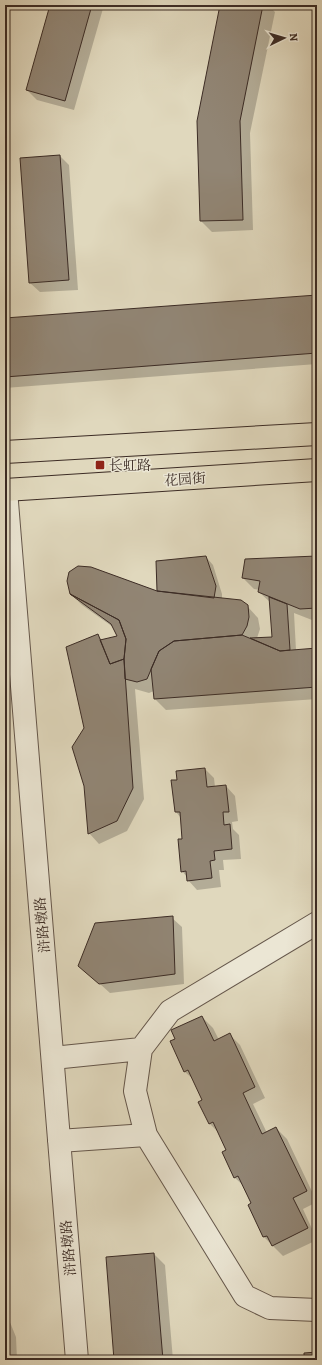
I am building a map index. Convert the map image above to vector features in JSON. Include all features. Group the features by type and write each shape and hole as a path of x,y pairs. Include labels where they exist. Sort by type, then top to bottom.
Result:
{"main road":[{"path":"5,452 317,434"},
{"name":"花园街","path":"5,490 317,470"}],"street":[{"name":"浒路墩路","path":"5,490 77,1360"},
{"path":"317,923 170,1011 141,1049 135,1091 146,1136 245,1296 270,1308 317,1310"},
{"path":"52,1058 141,1049"},
{"path":"60,1141 146,1136"}],"building":[{"path":"50,5 92,5 65,101 26,90"},
{"path":"220,5 263,5 240,121 243,220 200,221 197,121"},
{"path":"60,155 69,280 29,283 20,158"},
{"path":"317,295 317,353 5,377 5,318"},
{"path":"206,556 216,586 214,598 157,591 156,561"},
{"path":"317,556 317,608 300,609 258,592 260,581 242,578 245,559"},
{"path":"78,566 91,567 157,591 241,600 248,605 249,617 247,626 242,635 174,641 159,651 147,679 137,682 125,679 124,659 126,639 119,620 70,594 67,581 69,572"},
{"path":"70,594 119,620 126,639 124,659 110,664 100,640 117,636 111,624"},
{"path":"269,597 287,604 290,650 280,651 250,638 272,637"},
{"path":"98,634 110,664 124,659 133,788 117,821 88,834 84,786 72,747 84,728 66,647"},
{"path":"242,635 280,651 317,648 317,687 154,699 151,669 159,651 174,641"},
{"path":"205,768 207,787 226,785 229,812 223,812 224,825 230,824 232,849 214,851 215,860 210,861 212,878 187,881 186,871 181,872 178,839 182,839 180,812 175,812 171,780 177,780 176,771"},
{"path":"173,916 175,974 99,984 78,966 95,923"},
{"path":"202,1016 214,1041 230,1033 255,1087 243,1093 262,1134 276,1127 307,1191 293,1198 308,1228 272,1246 267,1236 263,1237 248,1205 251,1203 238,1176 234,1178 222,1152 226,1150 213,1122 209,1124 198,1102 202,1100 188,1070 184,1072 170,1041 175,1039 171,1030"},
{"path":"154,1253 163,1360 114,1360 106,1257"},
{"path":"5,1326 8,1360 5,1360"},
{"path":"317,1352 317,1360 304,1360 304,1353"},
{"path":"260,1358 260,1360 239,1360"}],"place":[{"name":"长虹路","path":"100,465"}]}
